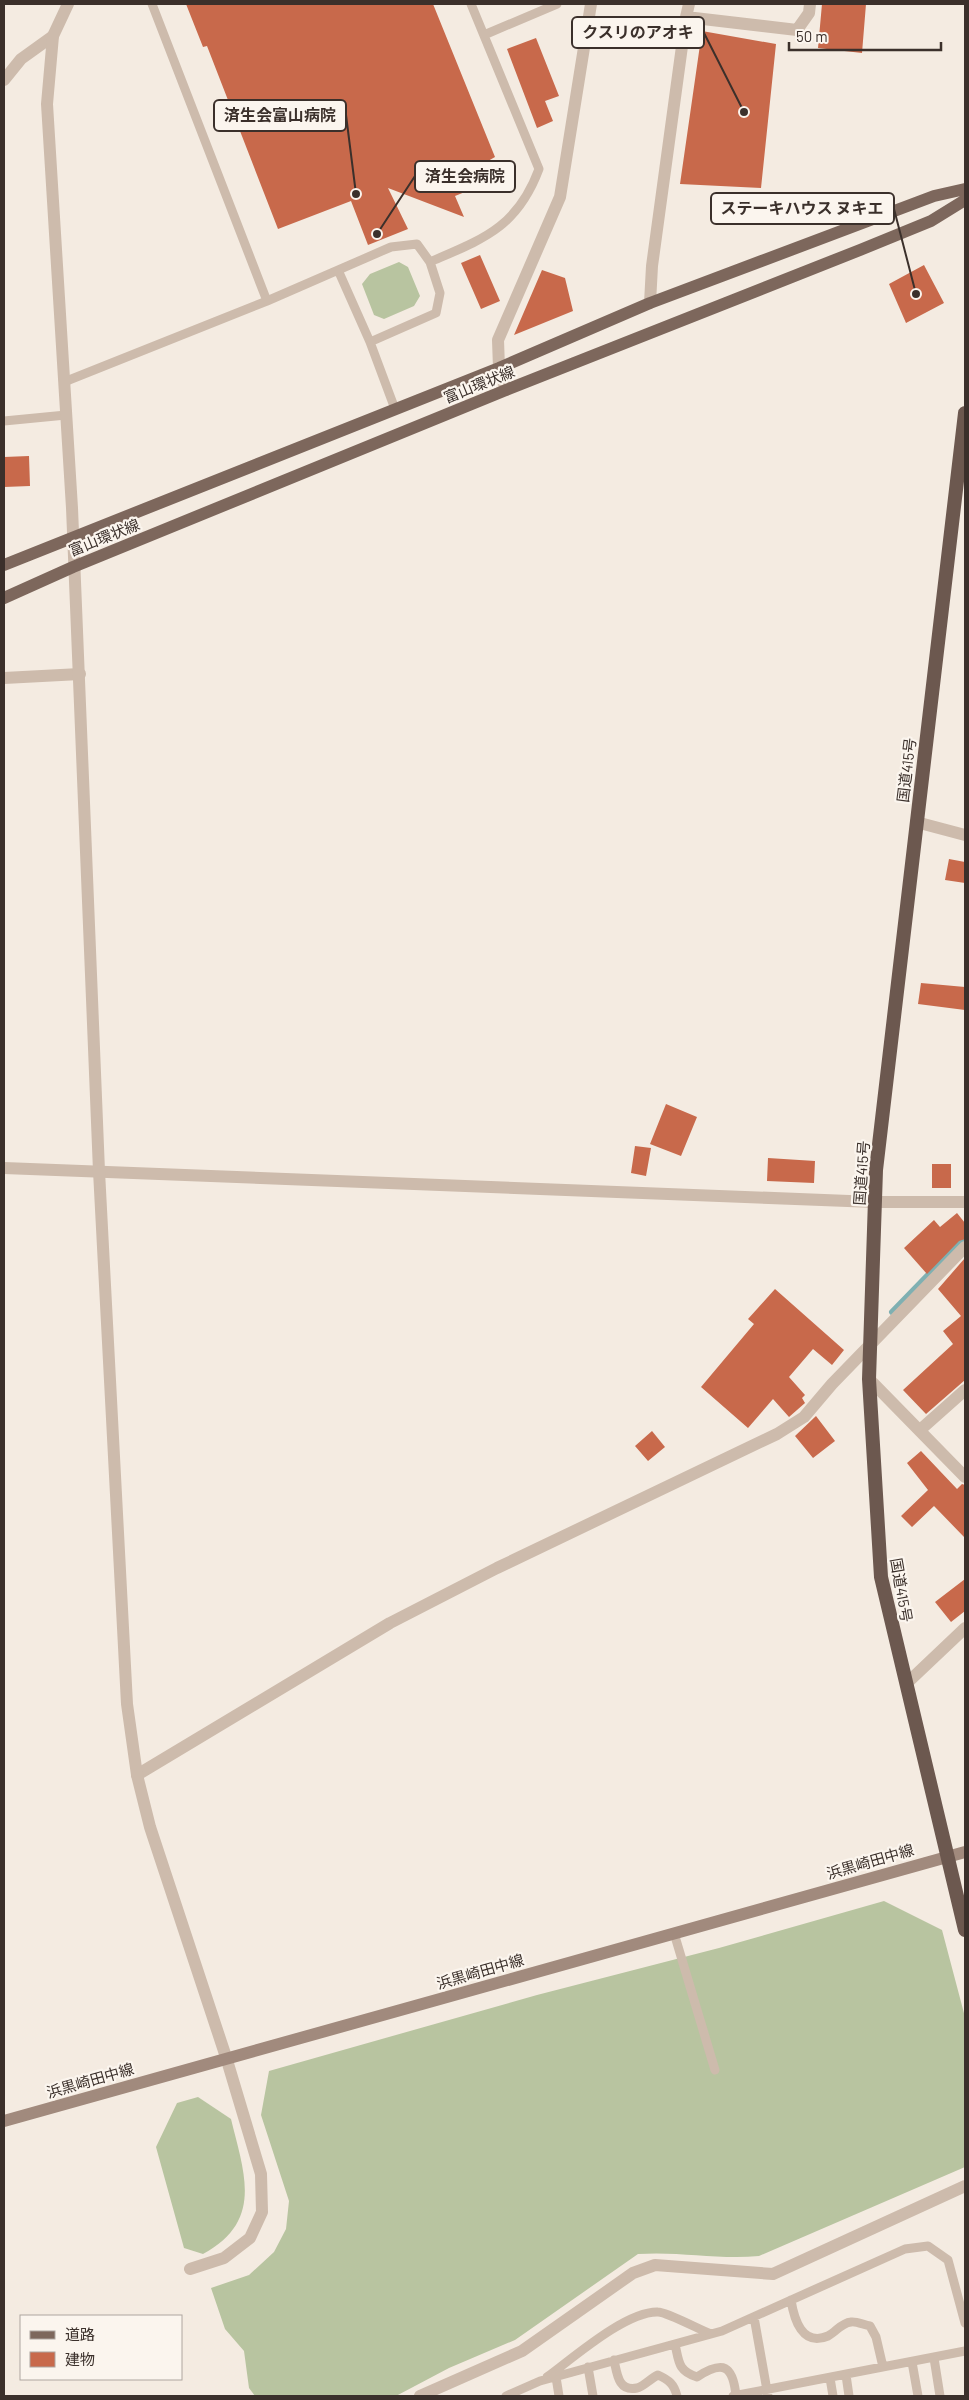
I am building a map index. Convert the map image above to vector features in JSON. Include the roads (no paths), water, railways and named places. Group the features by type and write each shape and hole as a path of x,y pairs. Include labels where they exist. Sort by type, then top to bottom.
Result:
{"highway":[{"name":"国道415号","path":"965,413 876,1170 869,1379 881,1577 946,1857 965,1930"}],"main road":[{"name":"富山環状線","path":"4,564 499,368 650,303 934,196 965,189"},
{"name":"富山環状線","path":"4,598 73,567 506,390 931,221 965,200"},
{"name":"浜黒崎田中線","path":"4,2121 965,1852"}],"street":[{"path":"68,4 53,36 47,104 80,674 99,1170 128,1704 137,1775 150,1827 226,2058 261,2174 262,2212 250,2238 224,2258 190,2269"},
{"path":"506,390 499,368 498,340 560,197 592,4"},
{"path":"650,303 652,266 689,4"},
{"path":"686,17 797,30 809,13 810,4"},
{"path":"4,80 22,59 53,36"},
{"path":"4,678 80,674"},
{"path":"916,822 965,835"},
{"path":"4,1168 99,1170 874,1202 965,1202"},
{"path":"137,1775 390,1622 497,1568 777,1434 804,1417 832,1384 965,1247"},
{"path":"869,1379 965,1477"},
{"path":"920,1430 965,1390"},
{"path":"906,1684 965,1628"},
{"path":"420,2396 522,2351 633,2273 655,2265 772,2274 965,2186"}],"lane":[{"path":"152,4 267,301"},
{"path":"430,262 484,238 508,221 534,183 539,169 471,4"},
{"path":"484,34 556,4"},
{"path":"64,382 267,301 391,247 417,244 430,262 440,293 436,313 370,342"},
{"path":"338,270 370,342 395,409"},
{"path":"4,422 66,415"},
{"path":"674,1933 715,2070"},
{"path":"540,2381 711,2334 754,2317 905,2249 928,2246 948,2260 965,2323"},
{"path":"791,2300 794,2317 800,2331 814,2338 828,2336 839,2327 851,2322 870,2326 876,2337 883,2367"},
{"path":"509,2396 540,2381 599,2338 633,2317 659,2312 711,2334"},
{"path":"754,2317 768,2393"},
{"path":"676,2344 680,2365 686,2374 697,2377 714,2367 723,2367 731,2372 735,2380 735,2396 768,2393 830,2378 965,2352"},
{"path":"934,2358 940,2396"},
{"path":"614,2360 619,2382 626,2388 638,2388 658,2375 669,2379 676,2388 677,2396"},
{"path":"912,2362 918,2396"},
{"path":"588,2367 593,2396"},
{"path":"846,2375 849,2396"},
{"path":"556,2377 559,2396"},
{"path":"830,2378 833,2396"}],"waterway":[{"path":"892,1312 965,1237"}],"place":[{"name":"クスリのアオキ","path":"744,112"},
{"name":"済生会富山病院","path":"356,194"},
{"name":"済生会病院","path":"377,234"},
{"name":"ステーキハウス ヌキエ","path":"916,294"}]}
